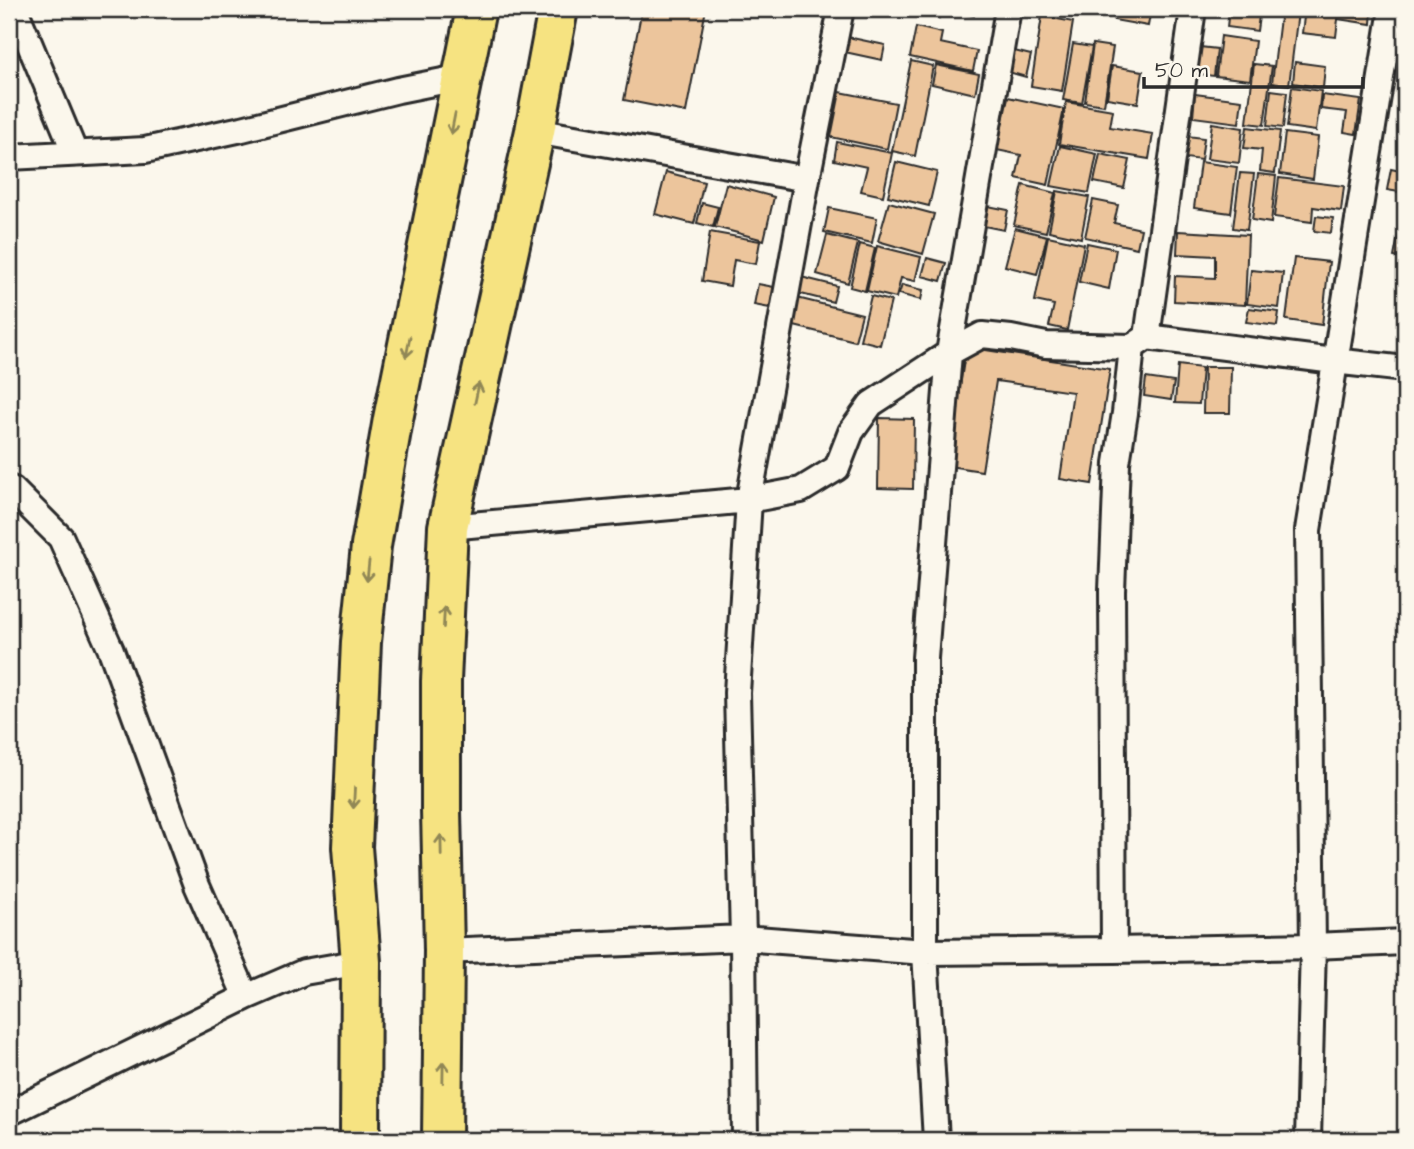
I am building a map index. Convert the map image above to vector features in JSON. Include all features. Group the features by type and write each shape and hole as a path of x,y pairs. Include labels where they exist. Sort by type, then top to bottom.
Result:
{"highway":[{"path":"360,1140 361,961 352,847 361,642 371,546 396,405 476,9"},
{"path":"442,1140 444,951 441,681 448,527 558,9"}],"street":[{"path":"15,9 75,153"},
{"path":"745,1140 737,693 749,499 841,9"},
{"path":"936,1140 925,952 925,658 948,353 1008,9"},
{"path":"1114,950 1112,591 1117,463 1140,342 1193,9"},
{"path":"1308,1140 1312,946 1308,530 1392,9"},
{"path":"9,157 145,150 463,77"},
{"path":"534,131 807,179"},
{"path":"448,527 749,499 801,491 837,468 851,432 871,404 948,353 982,335 1046,345 1140,342 1405,369"},
{"path":"9,488 61,538 111,650 197,885 246,997"},
{"path":"444,951 743,938 925,952 1405,943"},
{"path":"9,1113 246,997 304,972 361,961"}],"building":[{"path":"642,9 706,9 686,112 624,100"},
{"path":"900,9 941,9 939,18"},
{"path":"976,9 974,16 951,11"},
{"path":"1095,9 1151,9 1148,26 1114,20 1116,13"},
{"path":"1229,9 1260,9 1257,31 1227,27"},
{"path":"1305,9 1372,9 1371,24 1338,19 1336,37 1302,33"},
{"path":"1281,10 1298,12 1289,85 1272,83"},
{"path":"1042,16 1073,22 1062,91 1031,86"},
{"path":"916,27 942,33 940,43 977,51 973,71 910,57"},
{"path":"843,36 885,45 882,60 840,51"},
{"path":"1221,36 1255,41 1250,80 1216,76"},
{"path":"1073,44 1092,47 1082,103 1063,100"},
{"path":"1093,44 1113,47 1104,105 1085,102"},
{"path":"1200,47 1217,49 1214,76 1197,74"},
{"path":"1010,50 1031,55 1026,77 1005,71"},
{"path":"911,61 933,66 915,156 892,151"},
{"path":"1295,62 1325,66 1323,88 1293,83"},
{"path":"1254,64 1272,66 1264,125 1247,123"},
{"path":"936,65 979,74 975,94 932,84"},
{"path":"1112,66 1143,71 1138,103 1107,98"},
{"path":"1292,87 1321,91 1316,131 1287,127"},
{"path":"1271,90 1287,92 1283,128 1267,126"},
{"path":"840,92 896,103 887,149 831,137"},
{"path":"1195,94 1242,100 1239,123 1193,117"},
{"path":"1322,95 1361,100 1356,134 1344,132 1347,112 1321,109"},
{"path":"1008,97 1064,109 1048,185 1016,178 1021,155 997,150"},
{"path":"1066,102 1113,110 1110,127 1153,134 1149,159 1059,144"},
{"path":"1212,123 1243,128 1239,163 1207,159"},
{"path":"1247,127 1280,131 1275,173 1260,171 1262,150 1244,148"},
{"path":"1285,133 1318,137 1313,179 1280,174"},
{"path":"1187,136 1204,138 1201,160 1185,158"},
{"path":"837,142 892,153 883,196 861,191 867,167 834,160"},
{"path":"1060,146 1097,154 1089,193 1051,186"},
{"path":"1100,154 1130,160 1124,188 1094,182"},
{"path":"896,162 937,172 929,206 888,196"},
{"path":"1200,162 1237,167 1231,213 1194,208"},
{"path":"1391,169 1405,172 1405,193 1387,190"},
{"path":"666,172 704,182 694,224 655,214"},
{"path":"1240,173 1254,174 1247,230 1233,228"},
{"path":"1258,174 1276,176 1271,223 1252,220"},
{"path":"1279,178 1344,186 1341,211 1313,207 1312,222 1274,217"},
{"path":"726,184 774,197 764,240 715,227"},
{"path":"1023,185 1055,193 1046,232 1014,225"},
{"path":"1057,191 1089,197 1081,238 1049,231"},
{"path":"1093,200 1118,205 1114,223 1141,229 1137,248 1085,237"},
{"path":"889,202 934,214 923,254 878,241"},
{"path":"702,203 718,207 713,227 697,223"},
{"path":"988,206 1008,210 1004,230 984,226"},
{"path":"829,208 877,218 872,243 824,232"},
{"path":"1316,216 1333,218 1331,233 1314,231"},
{"path":"1401,221 1405,221 1405,259 1394,257"},
{"path":"1015,228 1047,236 1037,274 1005,266"},
{"path":"1178,231 1248,235 1245,305 1174,301 1175,276 1215,278 1215,256 1177,254"},
{"path":"710,232 760,241 756,264 734,260 730,286 702,281"},
{"path":"827,235 858,243 848,283 817,274"},
{"path":"1048,236 1084,244 1067,330 1049,326 1054,305 1035,301"},
{"path":"1087,243 1116,249 1109,289 1079,282"},
{"path":"860,244 875,248 865,291 850,287"},
{"path":"877,246 921,257 915,281 901,278 896,298 867,291"},
{"path":"927,258 946,263 941,281 922,276"},
{"path":"1294,258 1329,262 1322,325 1286,320"},
{"path":"1251,270 1283,273 1279,308 1247,304"},
{"path":"801,277 837,286 833,302 797,293"},
{"path":"758,284 774,287 770,308 754,305"},
{"path":"902,285 923,290 921,300 899,294"},
{"path":"871,296 891,301 880,345 860,340"},
{"path":"797,298 862,314 855,341 790,325"},
{"path":"1249,308 1279,312 1277,326 1246,322"},
{"path":"966,347 1110,369 1092,484 1060,479 1073,392 996,381 982,471 948,466"},
{"path":"1178,365 1202,368 1199,404 1175,403"},
{"path":"1204,367 1231,367 1230,413 1203,413"},
{"path":"1146,378 1174,382 1171,400 1144,396"},
{"path":"879,418 914,419 913,489 878,488"}]}
